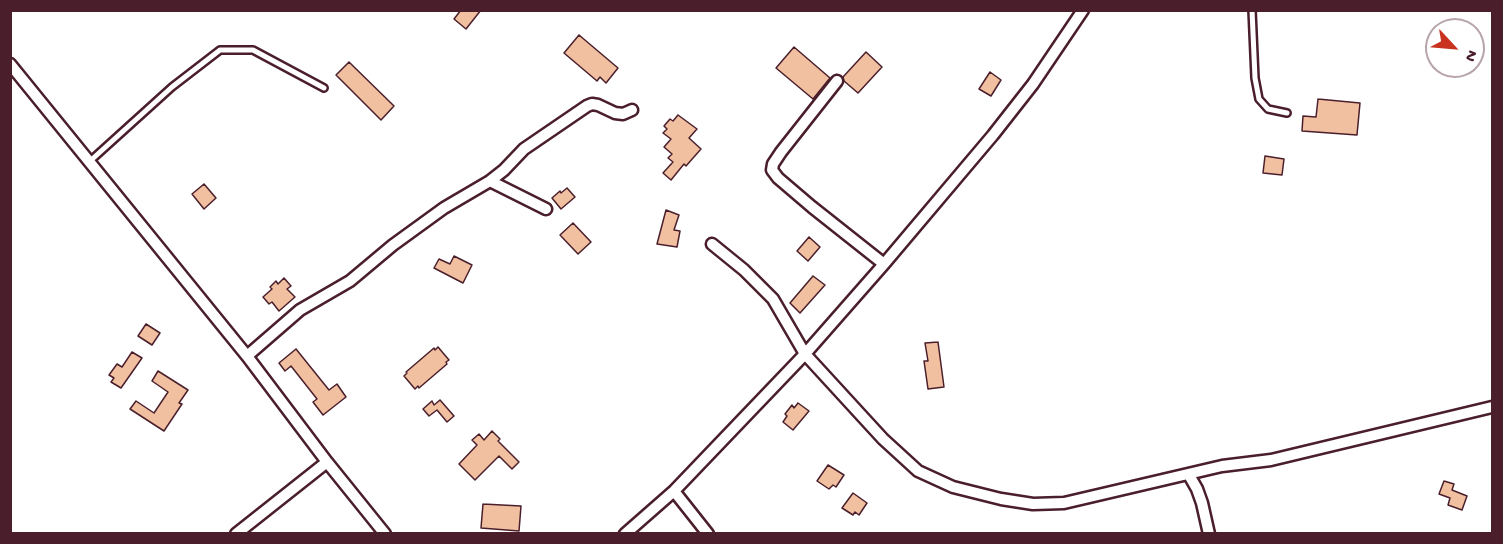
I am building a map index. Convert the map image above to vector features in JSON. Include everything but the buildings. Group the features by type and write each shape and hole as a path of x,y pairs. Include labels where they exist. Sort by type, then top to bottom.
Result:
{"street":[{"path":"625,534 674,491 805,354 884,264 1033,84 1083,10"},
{"path":"10,64 247,356 385,534"},
{"path":"837,81 781,152 772,170 786,185 884,264"},
{"path":"247,356 300,310 350,281 444,207 490,181 504,170 524,148 587,106 598,105 623,114 632,110"},
{"path":"490,181 546,209"},
{"path":"712,244 744,270 773,299 805,354 846,401 918,471 954,487 1018,502 1064,503 1222,466 1270,460 1492,407"},
{"path":"236,534 327,462"},
{"path":"1189,475 1202,503 1209,534"},
{"path":"674,491 708,534"}],"lane":[{"path":"1252,10 1255,78 1259,99 1268,109 1287,113"},
{"path":"89,162 172,87 220,50 253,50 324,88"}]}
